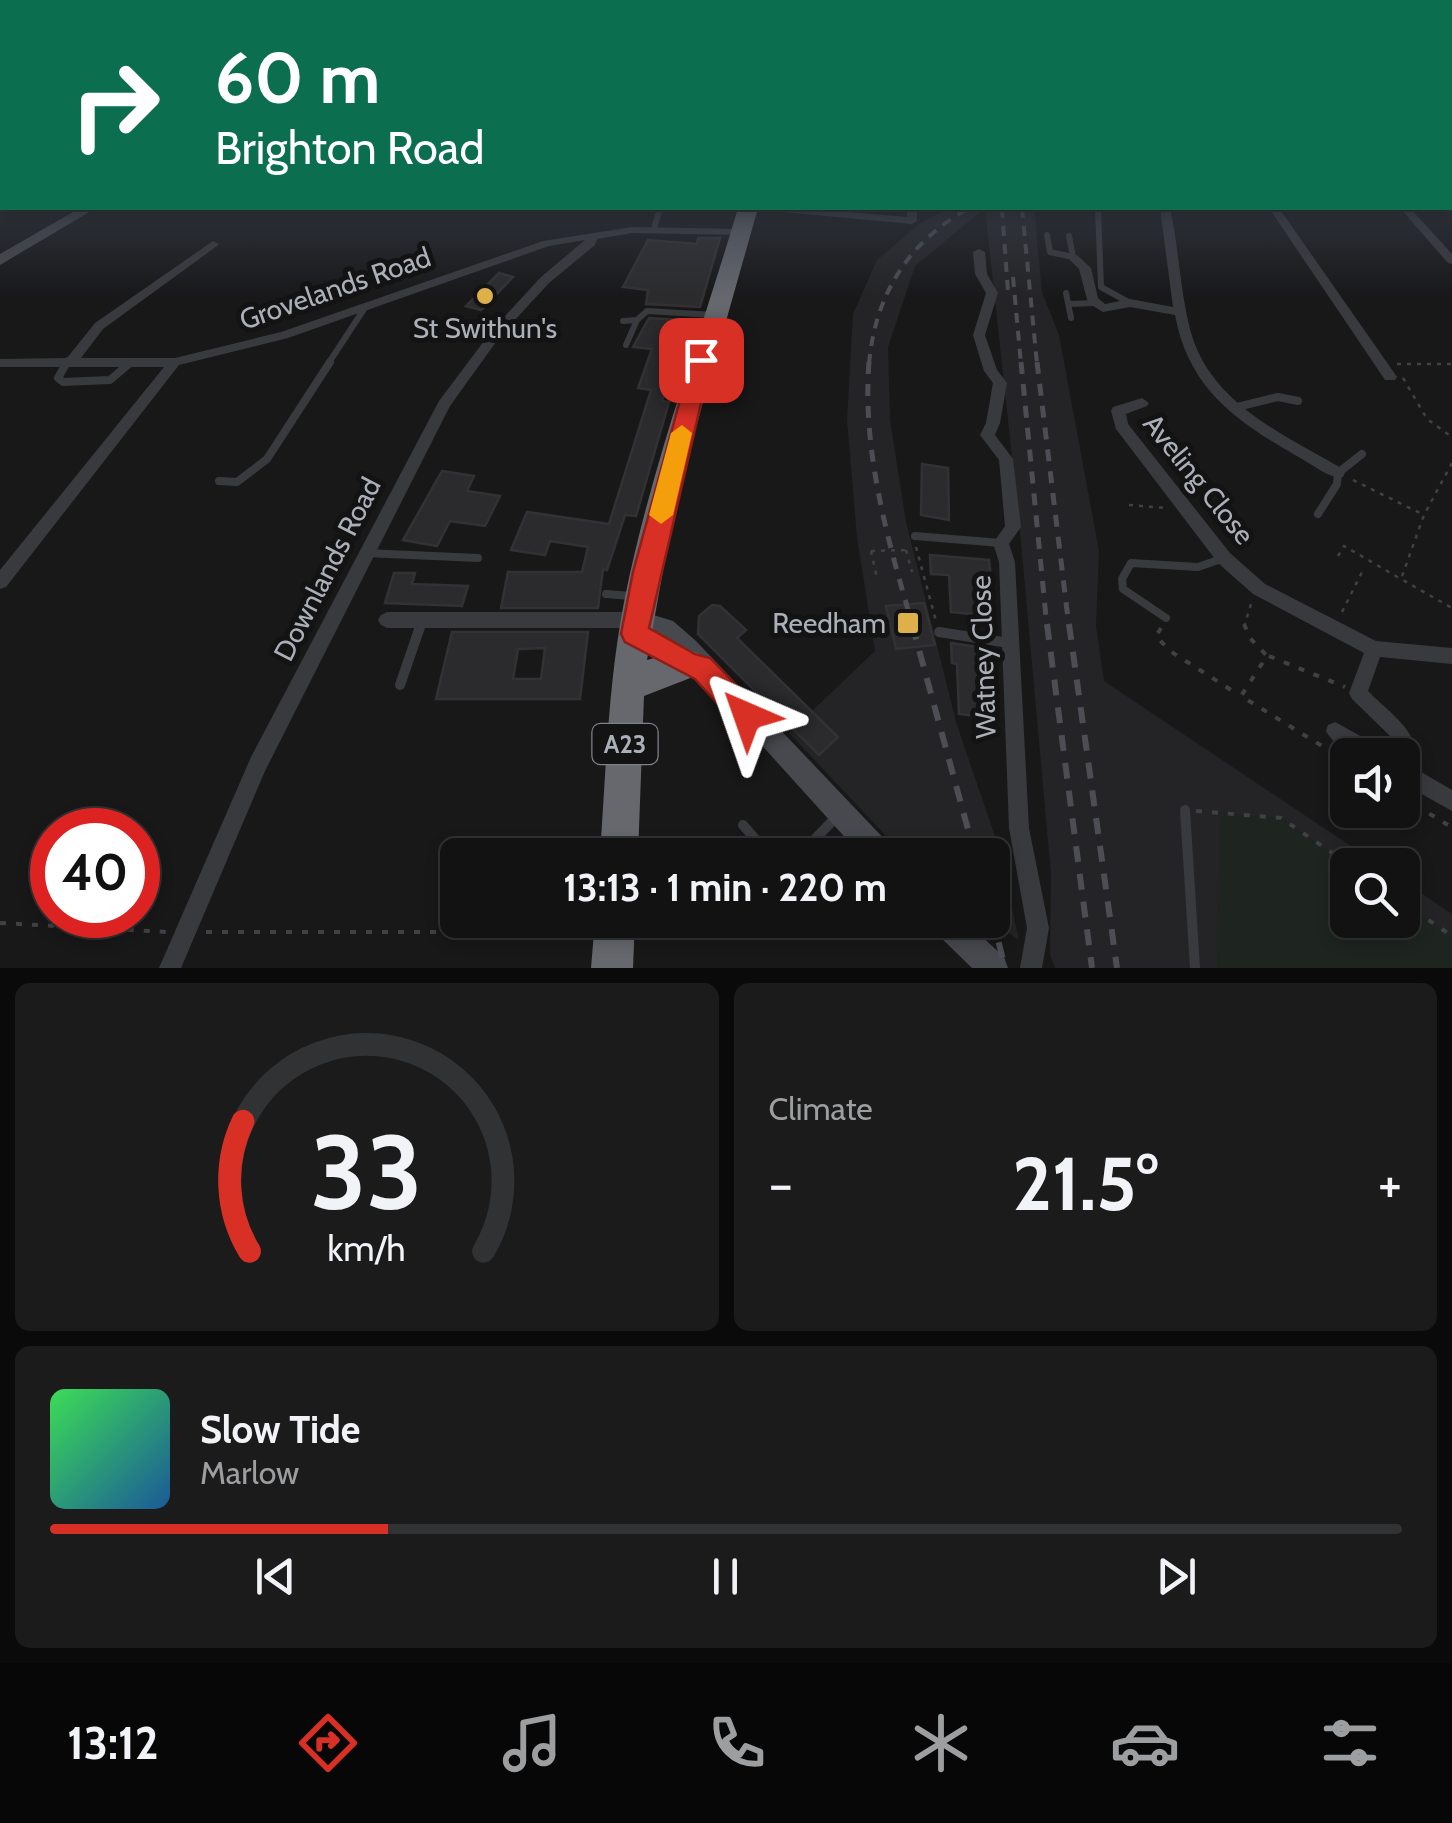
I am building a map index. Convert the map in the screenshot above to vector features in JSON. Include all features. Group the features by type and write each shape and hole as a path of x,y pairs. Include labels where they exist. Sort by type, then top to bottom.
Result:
{"highway":[{"name":"A23","path":"620,838 629,618 748,210"},
{"path":"628,688 646,676 694,665"}],"street":[{"path":"0,260 86,210"},
{"path":"792,210 912,222 912,210"},
{"path":"1165,210 1191,356 1210,390 1338,473"},
{"path":"1275,210 1390,376"},
{"path":"1407,210 1452,261"},
{"name":"Grovelands Road","path":"0,363 175,362 284,335 527,248 591,235 654,229 742,232"},
{"name":"Downlands Road","path":"170,968 258,764 467,368 545,280 591,242 591,235"},
{"path":"70,360 99,326 213,244"},
{"name":"Watney Close","path":"979,252 981,274 992,293 983,307 984,326 979,335 1000,383 994,394 996,421 987,435 1006,459 1013,527 1000,543 1008,562 1018,828 1038,928 1031,968"},
{"path":"1073,257 1085,268 1095,304 1109,309 1130,303 1181,312"},
{"path":"0,582 175,362"},
{"name":"Aveling Close","path":"1142,403 1123,406 1116,416 1224,558 1259,589 1332,631 1374,649 1452,656"},
{"path":"387,620 629,618 694,665 863,838"},
{"path":"1374,649 1358,693 1405,738"},
{"path":"1335,731 1347,738"},
{"path":"1420,782 1452,801"},
{"path":"961,938 993,968"}],"lane":[{"path":"654,229 659,210"},
{"path":"1098,210 1100,287 1130,303"},
{"path":"1046,236 1050,252 1073,257 1069,236"},
{"path":"1066,293 1070,318"},
{"path":"1070,304 1095,304"},
{"path":"219,481 238,482 266,459 366,306"},
{"path":"626,345 637,320 647,311 714,315"},
{"path":"623,322 637,320"},
{"path":"70,360 58,378 62,382 97,384 110,380 131,362"},
{"path":"1258,387 1264,400"},
{"path":"1233,408 1286,396 1298,401"},
{"path":"1318,514 1338,473 1362,454"},
{"path":"914,536 1000,543"},
{"path":"366,553 478,558"},
{"path":"1166,618 1124,589 1122,579 1131,563 1198,567 1224,558"},
{"path":"606,594 629,618"},
{"path":"400,685 422,621"},
{"path":"939,632 1009,643"},
{"path":"1185,810 1195,968"},
{"path":"817,838 840,814"},
{"path":"743,825 755,838"}],"path":[{"path":"1381,364 1452,364"},
{"path":"1390,376 1402,377 1416,394 1427,419 1452,436"},
{"path":"1401,580 1424,515 1452,463"},
{"path":"1338,473 1424,515"},
{"path":"1130,505 1159,510 1181,504"},
{"path":"914,536 939,632"},
{"path":"1338,556 1344,546 1452,608"},
{"path":"876,578 870,551 906,550 912,572"},
{"path":"1332,631 1363,570"},
{"path":"1259,589 1242,620 1243,633 1267,656 1358,693"},
{"path":"1166,618 1156,636 1170,651 1330,751"},
{"path":"1241,696 1267,656"},
{"path":"1420,807 1450,826 1452,810"},
{"path":"1185,810 1282,818 1330,851"},
{"path":"1420,914 1452,936"},
{"path":"0,923 184,932 614,940"}],"shaded area":[{"path":"944,210 983,210 915,266 888,347 890,420 906,522 956,722 996,838 888,838 789,733 875,651 857,537 847,420 853,314 877,260 919,224"},
{"path":"985,210 1034,210 1042,292 1059,335 1099,551 1096,626 1104,681 1354,848 1330,848 1330,938 1420,938 1420,892 1452,914 1452,968 1055,968 1050,955 1051,874"},
{"path":"1220,813 1281,818 1330,851 1330,938 1420,938 1420,914 1452,936 1452,968 1217,968"},
{"path":"1010,899 1019,940 1010,934"}],"building":[{"path":"698,238 720,238 700,307 646,304 648,290 623,287 648,240 697,244"},
{"name":"St Swithun's","path":"499,273 513,277 481,310 466,306"},
{"path":"649,318 694,321 685,352 678,351 662,401 669,402 636,516 625,515 607,570 603,569 598,608 501,608 508,572 582,572 588,547 550,541 545,555 511,550 527,512 609,524 651,390 638,388 652,349 633,347"},
{"path":"922,464 948,468 949,520 921,515"},
{"path":"442,471 474,476 467,491 500,496 485,526 450,521 437,546 403,540"},
{"path":"930,555 989,560 994,606 982,605 983,615 951,612 949,575 931,574"},
{"path":"394,573 415,573 412,584 468,586 462,606 385,603"},
{"path":"924,603 935,645 896,649 886,606"},
{"path":"712,605 720,606 746,630 737,638 838,737 819,755 698,634 699,616"},
{"path":"452,632 588,632 580,699 436,699","holes":["545,648 541,679 513,679 518,649"]},
{"path":"951,643 991,649 991,718 959,714 957,664 952,663"}],"railway":[{"path":"869,364 879,315 898,273 928,237 966,210"},
{"path":"1002,210 1008,292"},
{"path":"1022,210 1037,364"},
{"path":"1013,277 1021,364"},
{"path":"869,362 873,463 886,529 913,627"},
{"path":"1021,362 1047,627"},
{"path":"1037,362 1069,627"},
{"path":"912,624 970,838"},
{"path":"1047,624 1092,968"},
{"path":"1069,624 1117,968"},
{"path":"998,938 1005,968"}],"slow traffic":[{"path":"661,515 682,433"}],"place":[{"name":"St Swithun's","path":"485,296"},
{"name":"Reedham","path":"908,623"}],"route":[{"path":"701,360 646,572 634,634 665,648 692,667 701,667 747,716"}]}
